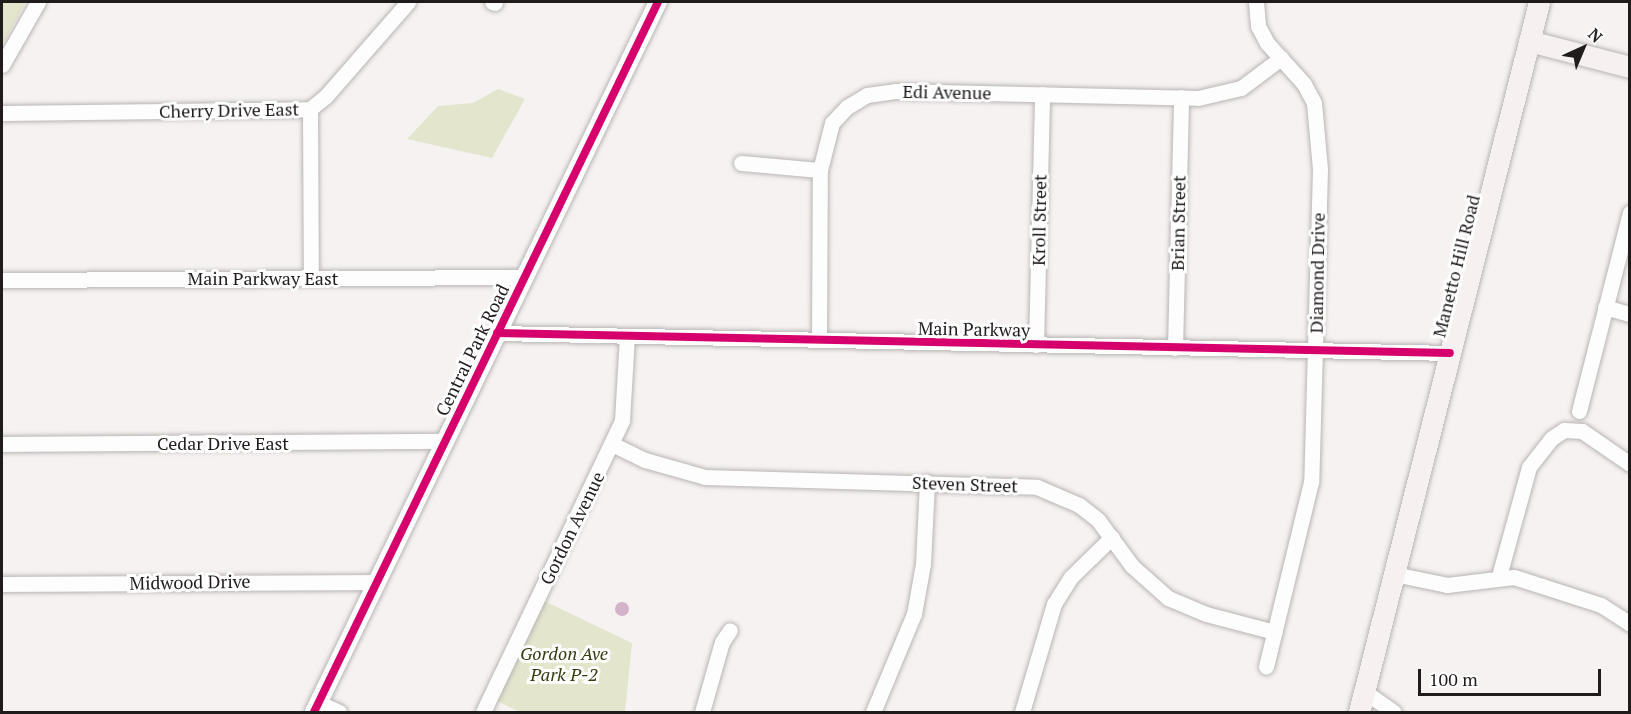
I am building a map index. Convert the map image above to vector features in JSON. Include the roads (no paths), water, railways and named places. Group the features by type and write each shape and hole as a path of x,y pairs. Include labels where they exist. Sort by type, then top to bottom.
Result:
{"main road":[{"name":"Manetto Hill Road","path":"1362,702 1539,2"},
{"path":"1529,41 1629,67"}],"street":[{"path":"2,65 38,2"},
{"name":"Cherry Drive East","path":"2,113 310,109 326,96 408,2"},
{"name":"Central Park Road","path":"317,708 658,2"},
{"name":"Diamond Drive","path":"1256,2 1258,26 1310,94 1319,128 1311,482 1266,667"},
{"name":"Edi Avenue","path":"819,340 820,170 832,123 847,106 867,95 895,91 1198,98 1235,90 1281,58"},
{"name":"Kroll Street","path":"1036,345 1042,94"},
{"name":"Brian Street","path":"1175,348 1181,97"},
{"path":"310,109 311,277"},
{"path":"741,163 820,170"},
{"path":"1580,411 1629,212"},
{"name":"Main Parkway East","path":"2,279 524,277"},
{"path":"1605,307 1629,314"},
{"name":"Main Parkway","path":"497,333 1315,352 1450,353"},
{"name":"Gordon Avenue","path":"483,712 612,444 626,396 627,336"},
{"path":"1499,576 1529,467 1539,451 1564,430 1582,431 1629,464"},
{"name":"Cedar Drive East","path":"2,444 444,441"},
{"name":"Steven Street","path":"612,444 645,460 705,477 927,482 1037,488 1079,505 1112,537 1132,566 1168,598 1206,614 1275,632"},
{"path":"873,712 914,614 923,564 927,482"},
{"path":"1022,712 1054,604 1071,577 1112,537"},
{"path":"1394,574 1461,585 1499,576 1573,594 1602,604 1629,624"},
{"name":"Midwood Drive","path":"2,584 378,582"},
{"path":"702,712 722,642 730,630"},
{"path":"1362,702 1394,712"},
{"path":"317,708 339,712"}],"park label":[{"name":"Gordon Ave Park P-2","path":"564,664"}]}
